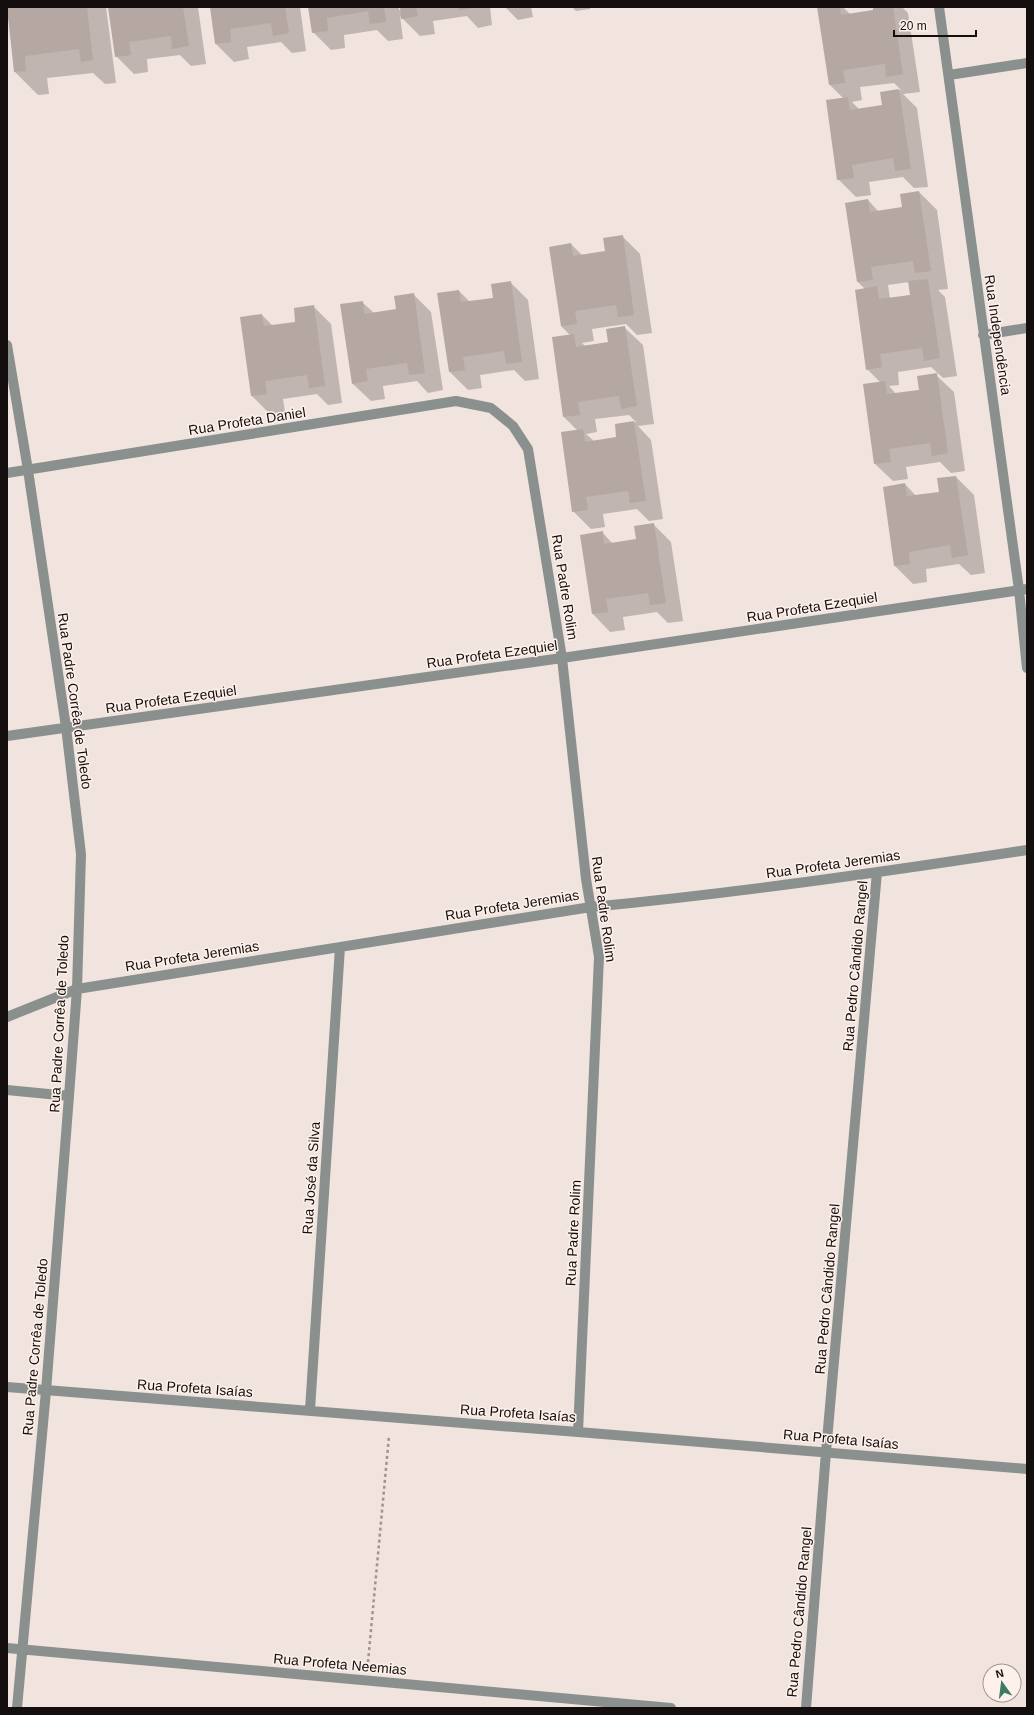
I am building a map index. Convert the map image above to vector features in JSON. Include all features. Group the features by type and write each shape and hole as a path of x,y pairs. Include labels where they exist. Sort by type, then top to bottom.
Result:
{"street":[{"name":"Rua Independência","path":"939,7 984,335 1023,589 1027,668"},
{"path":"949,75 1027,63"},
{"path":"984,335 1027,328"},
{"name":"Rua Padre Corrêa de Toledo","path":"7,345 28,470 66,727 81,854 77,989 69,1096 46,1391 17,1708"},
{"name":"Rua Profeta Daniel","path":"7,473 456,401 490,408"},
{"name":"Rua Padre Rolim","path":"490,408 513,426 528,449 562,658 586,879 599,957 578,1432"},
{"name":"Rua Profeta Ezequiel","path":"7,736 562,658 1023,589"},
{"name":"Rua Profeta Jeremias","path":"7,1017 77,989 591,907 666,900 877,872 1027,850"},
{"name":"Rua Pedro Cândido Rangel","path":"806,1708 826,1452 877,872"},
{"name":"Rua José da Silva","path":"310,1410 340,947"},
{"path":"7,1090 69,1096"},
{"name":"Rua Profeta Isaías","path":"7,1387 310,1410 391,1418 1027,1469"},
{"name":"Rua Profeta Neemias","path":"7,1648 670,1708"}],"path":[{"path":"367,1681 391,1418"}],"building":[{"path":"7,7 87,7 93,60 81,62 79,49 25,56 26,71 14,72"},
{"path":"108,7 183,7 189,46 172,49 171,36 129,42 131,55 115,57"},
{"path":"210,7 285,7 289,33 273,36 271,23 230,29 231,42 215,44"},
{"path":"308,7 384,7 386,22 370,24 368,11 327,18 328,31 312,33"},
{"path":"400,7 416,7 418,16 401,19"},
{"path":"459,7 473,7 474,8 459,10"},
{"path":"817,7 840,7 841,15 873,10 873,7 893,7 903,74 886,77 885,64 843,70 845,83 829,85"},
{"path":"899,89 911,169 895,171 893,158 852,165 854,178 837,180 826,100 848,97 850,110 882,105 880,92"},
{"path":"919,191 931,271 915,273 913,261 871,267 873,280 857,282 845,203 868,199 870,212 902,207 900,194"},
{"path":"623,235 634,315 618,317 616,305 575,311 577,324 561,326 549,247 571,243 573,256 605,251 603,238"},
{"path":"928,279 940,358 924,361 922,348 880,354 882,367 866,370 855,290 877,286 879,299 910,295 908,281"},
{"path":"511,281 522,362 506,364 504,351 463,357 465,370 449,372 437,293 459,290 461,302 493,298 491,284"},
{"path":"414,293 425,373 409,375 407,363 366,369 368,381 352,384 340,304 363,301 364,314 396,309 394,296"},
{"path":"314,305 325,386 309,388 307,375 265,381 267,394 251,396 240,317 262,314 264,326 295,322 294,308"},
{"path":"625,326 637,406 621,409 619,396 578,402 580,415 563,417 552,337 574,334 576,347 608,342 606,329"},
{"path":"937,373 948,453 932,456 930,443 889,449 891,462 874,464 863,384 885,381 887,394 919,390 917,376"},
{"path":"634,421 646,501 630,503 628,491 586,497 588,510 572,512 561,432 583,429 585,442 616,437 615,424"},
{"path":"956,476 968,555 952,558 950,545 909,552 910,564 894,566 883,487 905,483 907,496 939,492 937,478"},
{"path":"654,523 666,603 650,605 648,593 606,599 608,612 592,614 580,535 603,531 604,544 636,539 634,526"}]}
